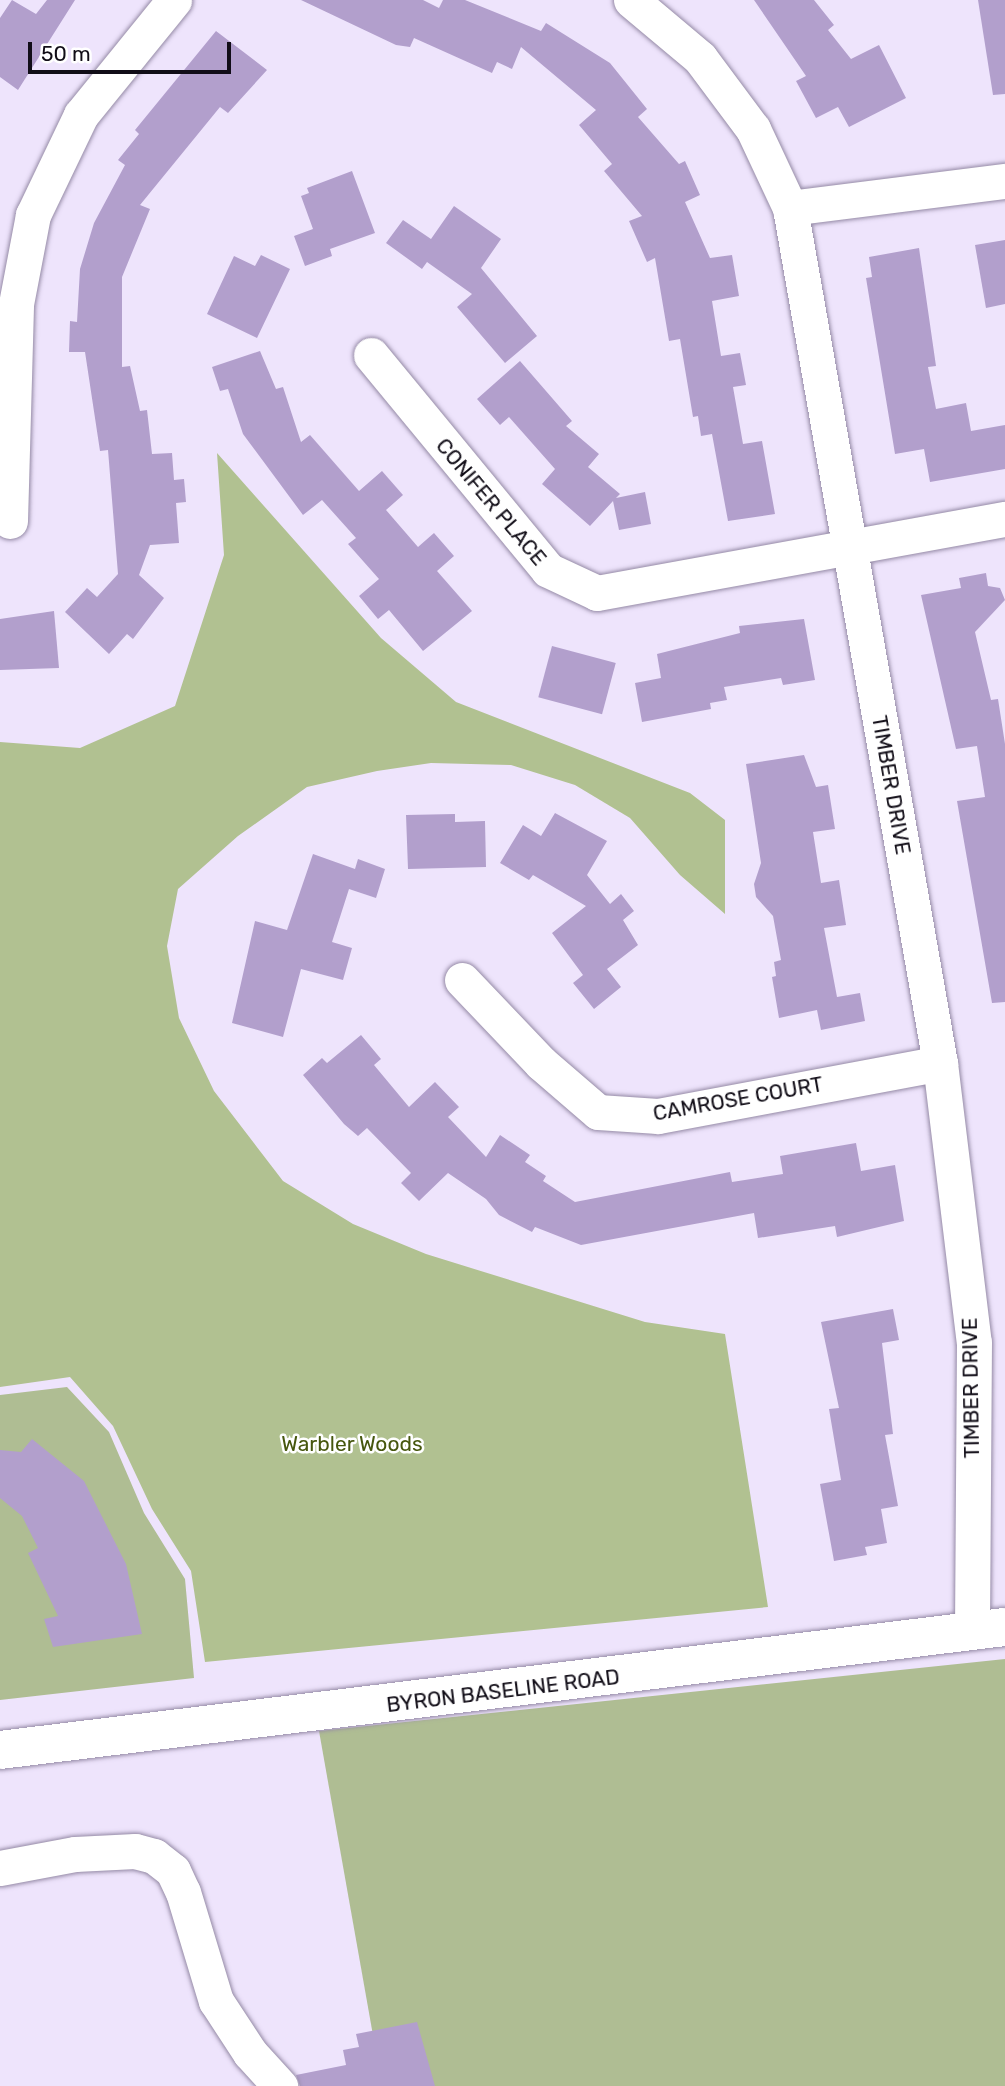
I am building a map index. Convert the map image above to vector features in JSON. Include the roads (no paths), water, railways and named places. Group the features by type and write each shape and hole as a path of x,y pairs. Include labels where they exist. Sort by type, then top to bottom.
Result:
{"main road":[{"name":"BYRON BASELINE ROAD","path":"0,1750 989,1629"}],"street":[{"path":"10,521 16,304 33,215 81,115 174,0"},
{"name":"TIMBER DRIVE","path":"631,0 700,58 754,129 790,208 940,1063 974,1342 989,1629"},
{"path":"790,208 1005,181"},
{"name":"CONIFER PLACE","path":"371,355 548,570 597,593 849,544 1005,519"},
{"name":"CAMROSE COURT","path":"462,980 541,1063 598,1112 658,1116 940,1063"},
{"path":"0,1868 75,1854 135,1851 154,1856 173,1871 183,1892 216,2001 250,2053 280,2086"}],"park label":[{"name":"Warbler Woods","path":"352,1444"}]}
